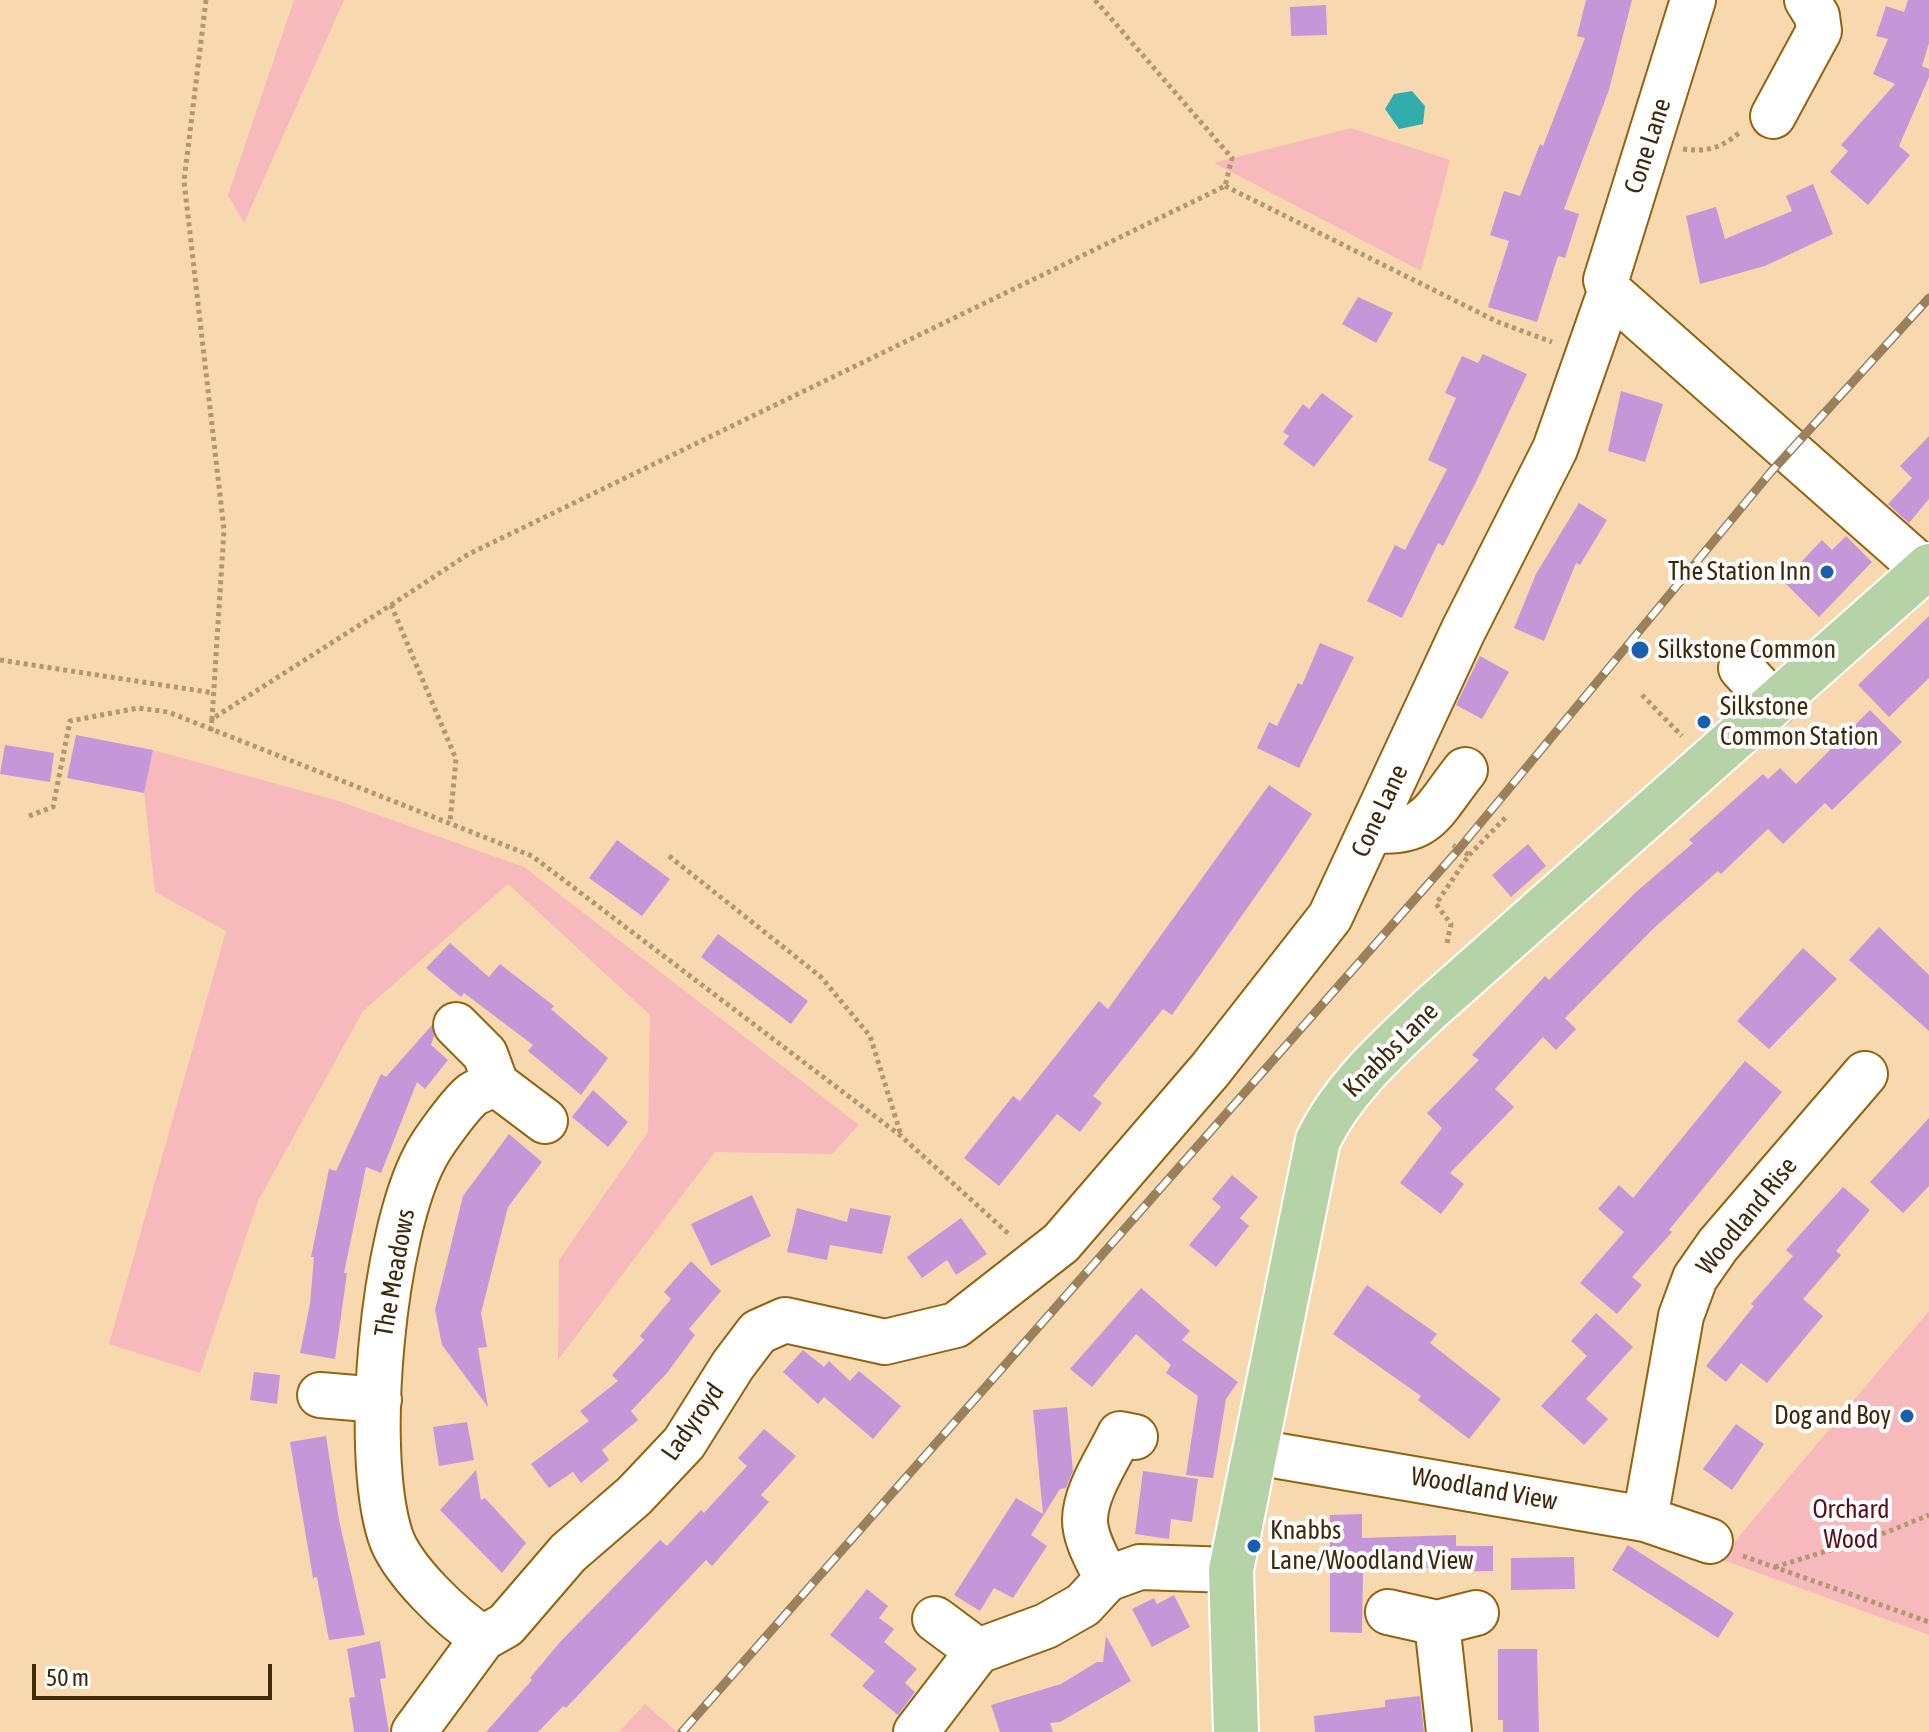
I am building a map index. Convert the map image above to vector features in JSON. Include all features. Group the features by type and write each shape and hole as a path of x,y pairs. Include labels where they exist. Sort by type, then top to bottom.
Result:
{"main road":[{"name":"Knabbs Lane","path":"1236,1732 1231,1570 1318,1140 1329,1116 1372,1065 1431,1008 1928,570"}],"street":[{"name":"Cone Lane","path":"1038,1261 1061,1243 1210,1070 1330,917 1463,631 1555,449 1610,292 1606,280 1693,0"},
{"path":"1716,0 1727,0"},
{"path":"1764,116 1819,31 1817,16 1807,0"},
{"path":"1610,292 1928,570"},
{"path":"1741,668 1774,704"},
{"path":"1372,830 1401,833 1423,823 1465,770"},
{"path":"456,1025 485,1054 496,1084 545,1121"},
{"name":"Woodland Rise","path":"1645,1519 1681,1316 1695,1278 1718,1245 1865,1074"},
{"name":"The Meadows","path":"483,1638 458,1622 412,1570 390,1536 378,1455 379,1400 389,1286 404,1207 425,1156 472,1095 496,1084"},
{"name":"Ladyroyd","path":"414,1732 483,1638 506,1625 568,1553 634,1496 684,1443 733,1365 758,1332 785,1320 885,1342 956,1325 1038,1261"},
{"path":"320,1395 379,1400"},
{"path":"1107,1579 1089,1539 1085,1522 1088,1503 1120,1434 1135,1437"},
{"name":"Woodland View","path":"1256,1452 1645,1519 1710,1541"},
{"path":"916,1732 966,1667 1083,1605 1107,1579 1140,1567 1231,1570"},
{"path":"1388,1612 1457,1618 1449,1732"},
{"path":"935,1619 966,1667"}],"path":[{"path":"206,0 184,181 224,530 211,731"},
{"path":"1095,0 1232,158 1225,186"},
{"path":"1650,138 1703,151 1721,147 1764,116"},
{"path":"212,719 467,555 1225,186"},
{"path":"1225,186 1498,322 1586,354"},
{"path":"391,605 456,759 450,822"},
{"path":"0,660 214,693"},
{"path":"1642,695 1708,762"},
{"path":"29,816 53,807 70,721 138,708 168,712 532,856 901,1136 1038,1261"},
{"path":"1445,952 1451,924 1436,904 1469,855 1508,815"},
{"path":"1423,823 1469,855"},
{"path":"669,856 821,977 870,1036 901,1136"},
{"path":"1774,1567 1882,1534 1929,1515"},
{"path":"1710,1541 1929,1622"}],"green space":[{"path":"294,0 344,0 244,223 228,195"},
{"path":"1351,128 1450,160 1421,271 1214,163"},
{"path":"153,750 339,801 524,867 859,1125 832,1154 715,1152 558,1360 559,1260 648,1132 650,1015 508,884 363,1011 258,1201 200,1373 109,1344 226,931 155,892 144,793"},
{"name":"Orchard Wood","path":"1929,1311 1929,1635 1720,1559"},
{"path":"645,1704 677,1732 619,1732"}],"water":[{"path":"1412,91 1425,106 1423,124 1399,129 1385,109 1394,94"}],"building":[{"path":"1586,0 1632,0 1609,90 1564,209 1579,214 1565,258 1558,256 1537,322 1488,307 1509,241 1490,235 1504,191 1520,196 1540,144 1543,146 1585,38 1577,36"},
{"path":"1908,0 1929,0 1929,43 1922,66 1929,69 1929,77 1899,146 1910,155 1868,205 1830,172 1848,151 1841,145 1895,84 1873,74 1888,39 1876,36 1886,6 1904,12"},
{"path":"1326,5 1327,35 1291,36 1290,7"},
{"path":"1813,184 1833,234 1765,266 1700,284 1686,216 1716,207 1725,239 1792,211 1786,196"},
{"path":"1358,297 1393,313 1376,343 1342,324"},
{"path":"1483,354 1527,374 1476,482 1443,546 1438,543 1402,618 1367,601 1395,545 1405,550 1447,469 1428,460 1456,398 1445,393 1462,356 1478,363"},
{"path":"1621,391 1663,404 1645,462 1608,451"},
{"path":"1322,393 1353,416 1314,467 1283,444 1289,436 1283,432 1303,404 1309,409"},
{"path":"1929,436 1929,499 1909,523 1888,504 1912,478 1900,466"},
{"path":"1579,503 1607,520 1580,565 1576,563 1544,641 1514,628 1536,574"},
{"name":"The Station Inn","path":"1846,536 1872,562 1819,617 1783,581 1822,540 1832,550"},
{"path":"1929,616 1929,678 1889,717 1858,685"},
{"path":"1320,643 1354,657 1299,768 1257,748 1269,722 1277,726 1298,683 1302,685"},
{"path":"1480,656 1509,672 1482,719 1456,705"},
{"path":"1870,710 1902,742 1832,810 1825,803 1783,844 1768,829 1721,874 1718,871 1654,928 1565,1018 1576,1029 1556,1050 1543,1037 1495,1089 1514,1107 1450,1173 1464,1184 1441,1214 1400,1183 1442,1128 1427,1113 1479,1060 1472,1055 1545,976 1549,980 1635,893 1693,843 1689,840 1763,774 1768,779 1780,768 1796,784"},
{"path":"76,735 153,750 144,793 67,778"},
{"path":"5,745 54,753 50,782 0,774"},
{"path":"1269,785 1312,814 1172,1015 1163,1009 1093,1096 1102,1103 1080,1132 1057,1114 999,1186 964,1158 1013,1096 1020,1101 1099,1001 1108,1009"},
{"path":"617,840 670,879 642,916 589,878"},
{"path":"1528,844 1546,866 1511,897 1492,875"},
{"path":"1879,927 1929,975 1929,1031 1849,960"},
{"path":"718,934 808,1001 791,1024 701,957"},
{"path":"450,943 489,977 500,964 554,1006 551,1009 608,1058 581,1095 528,1051 533,1045 464,993 461,997 426,968"},
{"path":"1803,948 1837,979 1769,1049 1737,1021"},
{"path":"432,1025 434,1036 431,1045 448,1060 425,1089 417,1082 381,1173 366,1167 344,1273 347,1273 335,1359 300,1353 310,1304 314,1257 311,1257 329,1169 336,1171 381,1074 386,1077"},
{"path":"1745,1061 1782,1092 1669,1230 1672,1232 1632,1277 1642,1285 1617,1314 1580,1283 1624,1232 1598,1209 1619,1185 1633,1198"},
{"path":"593,1090 628,1122 608,1147 572,1117"},
{"path":"1929,1118 1929,1186 1903,1213 1870,1182"},
{"path":"509,1134 542,1162 508,1207 481,1313 487,1347 478,1348 488,1407 442,1345 435,1310 463,1196"},
{"path":"1232,1175 1258,1197 1240,1218 1249,1226 1216,1267 1189,1245 1221,1207 1212,1199"},
{"path":"1843,1187 1870,1210 1836,1251 1841,1255 1803,1299 1823,1316 1767,1383 1741,1363 1726,1382 1706,1366 1754,1306 1751,1304 1793,1256 1786,1250"},
{"path":"752,1195 771,1236 711,1266 691,1224"},
{"path":"797,1208 847,1222 850,1208 891,1216 882,1254 830,1245 827,1260 787,1252"},
{"path":"961,1218 987,1254 956,1275 947,1260 922,1278 907,1257"},
{"path":"691,1261 721,1291 689,1329 695,1335 667,1373 631,1411 638,1420 602,1450 609,1460 581,1483 573,1472 549,1488 531,1464 589,1421 580,1411 618,1381 612,1375 644,1340 640,1336 671,1299 664,1292"},
{"path":"1367,1285 1437,1334 1430,1343 1501,1399 1469,1439 1418,1400 1421,1396 1333,1334"},
{"path":"1141,1288 1190,1331 1182,1340 1238,1382 1226,1399 1213,1478 1186,1475 1198,1396 1166,1373 1171,1365 1136,1334 1092,1387 1070,1369"},
{"path":"1596,1313 1633,1347 1586,1399 1608,1419 1584,1445 1541,1406 1587,1356 1571,1341"},
{"path":"803,1350 824,1367 829,1361 850,1381 859,1371 901,1406 873,1439 824,1397 818,1404 783,1372"},
{"path":"254,1372 280,1375 277,1404 250,1400"},
{"path":"1067,1407 1073,1471 1066,1488 1060,1489 1031,1535 1047,1546 1013,1598 994,1588 980,1611 954,1595 1016,1498 1043,1514 1033,1410"},
{"path":"467,1422 474,1460 439,1466 433,1427"},
{"path":"1736,1424 1764,1444 1732,1490 1703,1469"},
{"path":"764,1429 796,1456 761,1495 769,1502 712,1566 706,1560 566,1708 563,1706 538,1732 486,1732 532,1680 530,1678 560,1642 660,1540 667,1546 701,1510 704,1513 747,1466 738,1458"},
{"path":"326,1436 339,1520 365,1635 329,1640 317,1577 313,1578 290,1442"},
{"path":"476,1470 481,1500 485,1498 526,1543 502,1573 440,1510"},
{"path":"1143,1471 1198,1479 1192,1522 1171,1519 1169,1539 1135,1534"},
{"path":"1362,1514 1362,1538 1456,1535 1456,1546 1493,1546 1493,1571 1439,1572 1439,1568 1363,1570 1362,1633 1330,1632 1330,1515"},
{"path":"1628,1545 1734,1613 1718,1638 1612,1570"},
{"path":"1574,1557 1575,1589 1511,1590 1511,1558"},
{"path":"867,1589 888,1606 879,1618 894,1629 884,1642 917,1669 905,1683 915,1692 898,1715 862,1686 875,1671 830,1635"},
{"path":"1174,1595 1190,1627 1152,1647 1132,1609 1154,1598 1157,1604"},
{"path":"1106,1636 1131,1681 1060,1722 1050,1723 1053,1732 1000,1732 991,1705 1061,1684 1097,1662 1103,1662"},
{"path":"380,1641 386,1678 380,1679 389,1732 354,1732 349,1698 355,1697 347,1649"},
{"path":"1498,1649 1537,1649 1539,1732 1503,1732 1503,1720 1498,1720"},
{"path":"1420,1696 1424,1732 1315,1732 1314,1716 1385,1707 1385,1700"}],"railway":[{"path":"682,1732 1459,849 1770,473 1929,298"}],"place":[{"name":"The Station Inn","path":"1827,572"},
{"name":"Silkstone Common","path":"1640,650"},
{"name":"Silkstone Common Station","path":"1704,722"},
{"name":"Dog and Boy","path":"1907,1416"},
{"name":"Knabbs Lane/Woodland View","path":"1254,1546"}]}
